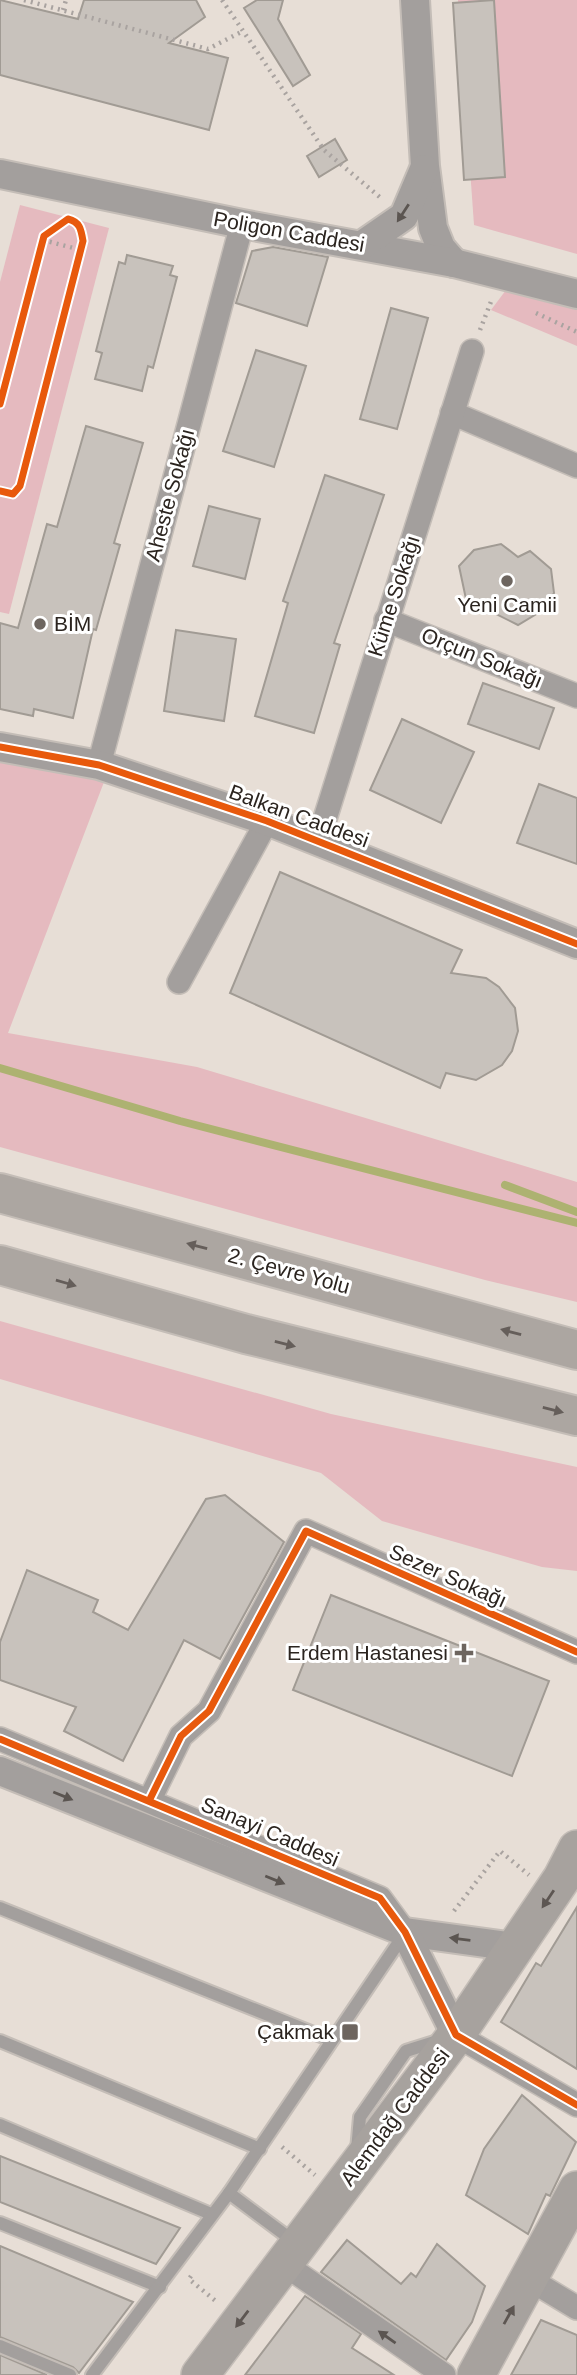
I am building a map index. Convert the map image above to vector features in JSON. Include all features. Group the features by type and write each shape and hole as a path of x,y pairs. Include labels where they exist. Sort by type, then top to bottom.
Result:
{"highway":[{"name":"2. Çevre Yolu","path":"0,1193 577,1350"},
{"path":"0,1265 246,1334 577,1416"}],"main road":[{"name":"Alemdağ Caddesi","path":"200,2375 456,2035 551,1894 577,1849"},
{"path":"476,2375 577,2190"}],"street":[{"path":"415,0 425,166 433,228 441,248 454,263"},
{"path":"362,245 404,216 425,166"},
{"name":"Poligon Caddesi","path":"0,174 242,224 454,263 577,294"},
{"name":"Aheste Sokağı","path":"99,765 242,224"},
{"name":"Küme Sokağı","path":"318,841 472,351"},
{"path":"452,412 577,466"},
{"name":"Orçun Sokağı","path":"386,620 577,696"},
{"name":"Balkan Caddesi","path":"0,747 99,765 267,821 577,944"},
{"path":"179,982 267,821"},
{"name":"Sezer Sokağı","path":"150,1799 181,1736 209,1711 306,1531 577,1652"},
{"name":"Sanayi Caddesi","path":"0,1739 150,1799 380,1898 405,1932 456,2035"},
{"name":"Sanayi Caddesi","path":"0,1771 405,1932 515,1947"},
{"path":"456,2035 577,2105"},
{"path":"292,2255 444,2375"},
{"path":"529,2278 577,2308"}],"lane":[{"path":"0,1908 331,2040"},
{"path":"92,2375 229,2193 405,1932"},
{"path":"0,2041 260,2149"},
{"path":"0,2125 211,2214"},
{"path":"229,2193 292,2255"},
{"path":"0,2223 160,2287"},
{"path":"0,2346 70,2375"}],"path":[{"path":"24,0 208,49 243,31"},
{"path":"63,10 66,0"},
{"path":"222,0 324,150 404,216"},
{"path":"45,239 80,250"},
{"path":"77,263 83,241"},
{"path":"472,351 496,289"},
{"path":"454,1911 500,1850 551,1894"},
{"path":"289,2139 282,2148 347,2182"},
{"path":"194,2272 189,2279 240,2322"}],"shaded area":[{"path":"458,0 577,0 577,254 474,225"},
{"path":"20,205 109,228 9,614 0,612 0,282"},
{"path":"509,286 577,307 577,346 491,310"},
{"path":"0,755 104,782 8,1033 197,1067 577,1182 577,1302 485,1280 0,1147"},
{"path":"0,1321 331,1414 577,1467 577,1571 542,1567 382,1521 321,1473 0,1379"}],"building":[{"path":"0,0 78,19 84,0 196,0 205,17 169,43 228,58 209,130 0,75"},
{"path":"257,0 283,0 278,19 310,75 293,86 244,8"},
{"path":"494,0 505,177 464,180 453,3"},
{"path":"335,139 347,160 319,177 307,156"},
{"path":"273,247 328,257 307,326 236,303 252,251"},
{"path":"127,255 173,266 170,275 177,277 153,368 148,366 142,391 95,379 102,353 96,351 119,262 125,264"},
{"path":"391,308 428,318 397,429 360,419"},
{"path":"256,350 306,366 274,467 223,451"},
{"path":"86,426 143,443 114,543 120,545 96,630 93,629 73,718 34,709 33,716 0,709 0,623 18,628 47,524 57,527"},
{"path":"325,475 384,495 334,643 340,645 314,733 255,716 288,603 283,601"},
{"path":"209,506 260,519 245,579 193,566"},
{"name":"Yeni Camii","path":"501,544 518,557 530,551 551,569 554,593 543,610 518,625 466,599 459,566 474,550"},
{"path":"176,630 236,639 224,721 164,711"},
{"path":"483,683 554,708 539,749 468,724"},
{"path":"402,719 474,752 441,823 370,790"},
{"path":"539,784 577,798 577,864 517,843"},
{"path":"280,872 462,950 451,973 486,978 499,987 515,1008 518,1031 512,1051 502,1065 476,1080 446,1073 440,1088 230,993"},
{"path":"225,1495 284,1542 220,1659 184,1640 123,1761 64,1731 76,1707 0,1680 0,1642 27,1570 98,1600 93,1612 128,1630 206,1499"},
{"name":"Erdem Hastanesi","path":"331,1595 549,1681 512,1776 293,1690"},
{"path":"577,1907 577,2069 501,2022 536,1963 541,1966"},
{"path":"522,2095 576,2142 550,2196 546,2194 528,2234 466,2195 484,2149"},
{"path":"0,2156 180,2228 156,2264 0,2202"},
{"path":"347,2240 401,2284 411,2273 416,2277 437,2244 485,2286 472,2322 446,2360 321,2272"},
{"path":"0,2246 133,2302 79,2373 73,2367 0,2337"},
{"path":"305,2296 361,2334 352,2348 394,2375 245,2375"},
{"path":"541,2320 577,2335 577,2375 511,2375"},
{"path":"0,2355 47,2375 0,2375"}],"waterway":[{"path":"0,1068 180,1121 577,1223"},
{"path":"505,1185 577,1212"}],"cycle path":[{"path":"0,404 44,236 68,219 72,220 79,227 83,241 20,486 13,494 0,491"},
{"path":"0,747 99,765 267,821 577,944"},
{"path":"150,1799 181,1736 209,1711 306,1531 577,1652"},
{"path":"0,1739 380,1898 405,1932 456,2035 577,2105"}],"place":[{"name":"Yeni Camii","path":"507,581"},
{"name":"BİM","path":"40,624"},
{"name":"Erdem Hastanesi","path":"464,1653"},
{"name":"Çakmak","path":"350,2032"}]}
